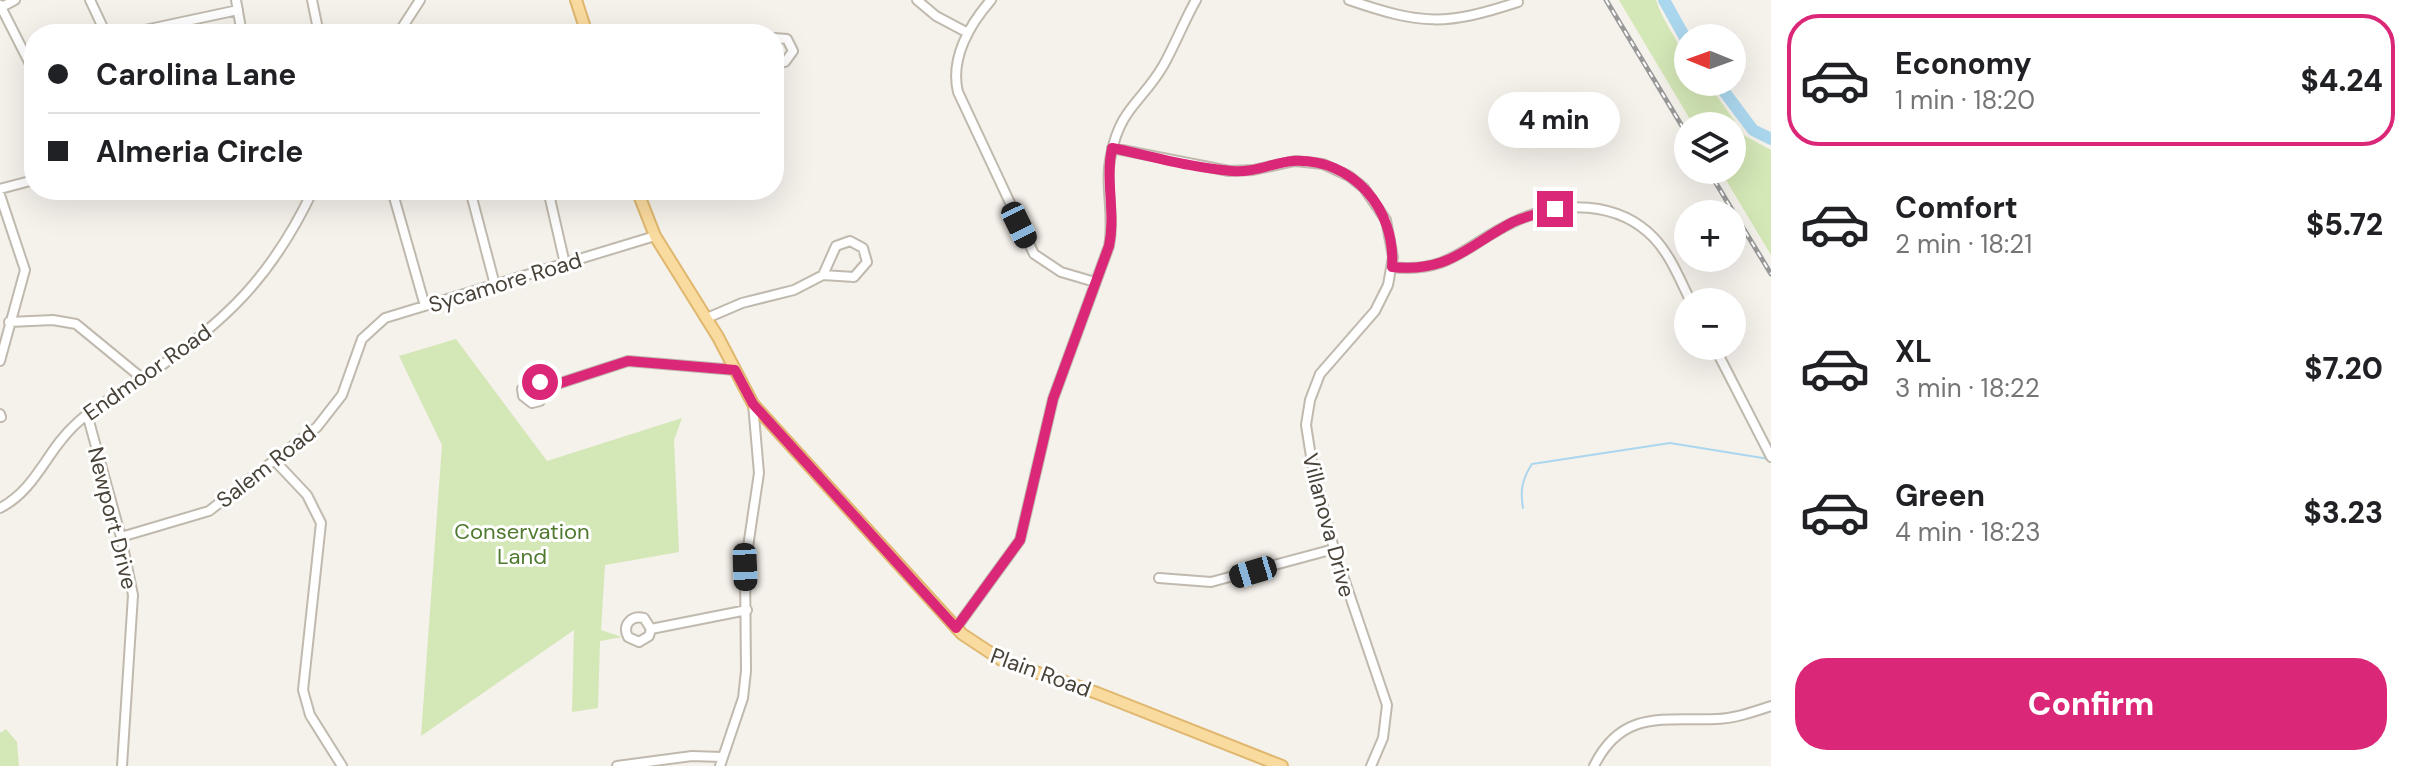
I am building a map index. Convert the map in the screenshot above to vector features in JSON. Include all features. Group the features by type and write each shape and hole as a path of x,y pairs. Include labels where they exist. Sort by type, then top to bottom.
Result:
{"main road":[{"path":"576,0 584,24"},
{"name":"Plain Road","path":"641,200 655,236 707,318 753,404 956,628 981,650 1003,661 1097,693 1282,766"}],"street":[{"path":"15,0 0,7 24,53"},
{"path":"90,0 101,24"},
{"path":"236,0 240,24"},
{"path":"312,0 317,24"},
{"path":"404,24 420,0"},
{"path":"917,0 936,16 968,33"},
{"path":"991,0 968,33 955,70 958,92 1027,242 1040,260 1050,267 1095,282"},
{"path":"956,628 1020,540 1053,399 1111,237 1108,172 1112,148 1123,117 1162,68 1196,0"},
{"path":"1349,0 1423,22 1447,22 1518,2"},
{"path":"173,24 238,10"},
{"path":"784,39 793,48 784,61"},
{"name":"Villanova Drive","path":"1112,148 1229,171 1253,170 1295,161 1332,167 1357,182 1377,203 1391,238 1392,267 1380,303 1328,362 1310,400 1307,439 1334,549 1358,628 1387,705 1383,738 1371,766"},
{"path":"0,189 24,183"},
{"path":"0,195 25,270 0,361"},
{"name":"Endmoor Road","path":"0,508 32,483 54,448 87,414 143,379 203,334 258,283 287,243 308,200"},
{"path":"395,200 425,306"},
{"path":"473,200 495,285"},
{"path":"550,200 565,264"},
{"path":"1392,267 1425,268 1445,263 1528,216 1570,207 1600,209 1630,219 1652,236 1669,258 1684,288"},
{"name":"Sycamore Road","path":"362,339 385,318 655,236"},
{"path":"707,318 742,303 794,290 823,275 849,278 859,275 867,262 863,248 850,241 836,246 823,275"},
{"path":"9,322 53,320 76,324 143,379"},
{"name":"Salem Road","path":"121,537 209,511 317,427 335,406 348,383 362,339"},
{"path":"1721,360 1771,457"},
{"path":"545,388 628,361 735,370"},
{"path":"617,766 692,756 721,762 743,698 747,610 745,567 759,473 753,404"},
{"name":"Newport Drive","path":"87,414 121,537 133,595 122,766"},
{"path":"756,432 768,422"},
{"path":"274,460 313,503 321,523 303,690 310,715 342,766"},
{"path":"1159,578 1211,582 1334,549"},
{"path":"651,629 747,610"},
{"path":"1594,766 1607,745 1638,723 1659,718 1730,718 1771,706"}],"green space":[{"path":"1619,0 1656,0 1674,36 1674,92"},
{"path":"1676,96 1717,96 1728,112 1686,112"},
{"path":"1746,137 1771,150 1771,255 1746,213 1746,200 1738,200 1728,184 1746,184"},
{"name":"Conservation Land","path":"456,339 547,461 682,418 674,440 679,552 605,565 601,630 622,637 600,641 598,708 572,712 574,630 421,736 442,445 399,356"},
{"path":"6,729 17,742 19,766 0,766 0,733"}],"waterway":[{"path":"1664,0 1677,24"},
{"path":"1728,96 1753,130 1771,139"},
{"path":"1523,508 1523,485 1532,464 1670,443 1769,459"}],"railway":[{"path":"1606,0 1674,113"},
{"path":"1716,184 1771,274"}],"route":[{"path":"540,382 545,388 628,361 735,370 753,404 956,628 1020,540 1053,399 1109,246 1112,221 1108,172 1112,148 1229,171 1253,170 1295,161 1332,167 1357,182 1377,203 1391,238 1392,267 1425,268 1445,263 1472,250 1515,221 1555,209"}]}
